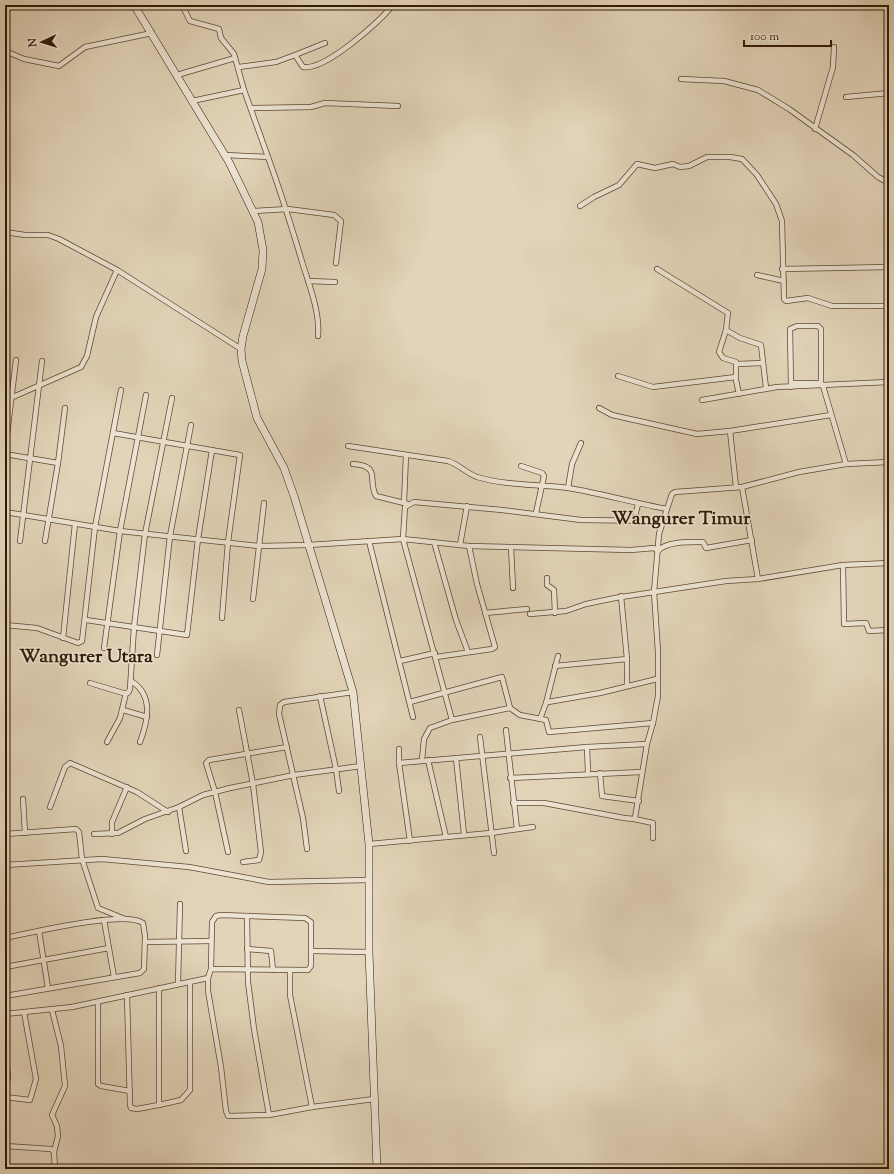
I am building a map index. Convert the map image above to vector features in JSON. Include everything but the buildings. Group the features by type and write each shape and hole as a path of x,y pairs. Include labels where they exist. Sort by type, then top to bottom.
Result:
{"street":[{"path":"134,5 178,75 225,155 254,211 262,237 263,260 260,277 246,321 241,349 244,374 255,411 269,442 284,468 294,496 353,692 369,844 369,952 377,1169"},
{"path":"182,5 190,21 219,29 221,38 235,58 244,90 288,209 318,323 318,336"},
{"path":"295,55 303,67 316,64 356,40 379,21 394,5"},
{"path":"5,51 24,60 59,66 85,47 152,33"},
{"path":"238,67 276,62 325,43"},
{"path":"815,130 833,67 834,48"},
{"path":"178,75 235,58"},
{"path":"681,79 724,81 758,90 789,109 815,130 853,155 878,177 889,183"},
{"path":"192,101 244,90"},
{"path":"846,97 889,93"},
{"path":"251,108 311,106 325,103 398,106"},
{"path":"225,155 268,157"},
{"path":"580,206 594,197 619,185 636,164 655,168 673,164 680,167 689,166 707,158 730,157 742,159 757,175 776,204 782,221 782,269 784,299 786,301 808,298 832,306 889,306"},
{"path":"254,211 288,209 334,215 339,218 341,221 336,263"},
{"path":"5,232 25,235 53,236 117,270 241,349"},
{"path":"782,269 889,267"},
{"path":"5,396 13,397 41,384 74,372 82,367 87,356 96,317 117,270"},
{"path":"657,270 728,312 726,330 720,353 722,358 735,361 737,364 763,363"},
{"path":"756,275 784,281"},
{"path":"308,281 335,282"},
{"path":"702,400 766,388 821,383 820,329 818,326 797,326 790,329 791,385"},
{"path":"726,330 740,338 761,345 766,388"},
{"path":"16,360 13,397 5,452 58,463"},
{"path":"20,541 41,384 42,361"},
{"path":"737,364 736,377 739,394"},
{"path":"618,376 653,387 736,377"},
{"path":"791,385 823,386 889,382"},
{"path":"823,386 846,464"},
{"path":"5,624 37,628 78,643 82,642 86,620 95,527 121,390"},
{"path":"104,648 120,531 146,395"},
{"path":"107,742 117,726 126,693 130,689 134,627 145,534 172,398"},
{"path":"45,541 58,463 65,408"},
{"path":"599,408 612,415 697,434 730,431 831,415"},
{"path":"157,656 170,536 191,425"},
{"path":"730,431 736,487"},
{"path":"113,433 238,454 241,456 228,542 222,618"},
{"path":"568,488 572,464 581,443"},
{"path":"348,446 451,462 462,466 470,474 477,477 521,485 568,488 667,509"},
{"path":"86,620 187,634 198,539 212,450"},
{"path":"406,455 406,503 402,539 423,618 436,655 452,720"},
{"path":"634,819 637,815 642,772 658,696 658,652 654,592 663,521 674,492 742,487 799,472 846,464 889,462"},
{"path":"353,464 365,465 370,470 374,479 376,496 406,503 431,502 536,513 581,520 663,521"},
{"path":"521,466 543,474 544,478 536,513"},
{"path":"742,487 758,579"},
{"path":"253,599 264,503"},
{"path":"634,521 638,504"},
{"path":"460,545 467,506"},
{"path":"5,512 120,531 259,546 308,546 402,539 469,546 631,550 654,548 658,551"},
{"path":"63,638 75,524"},
{"path":"658,551 661,547 677,542 703,542 706,548 752,540"},
{"path":"369,541 414,717"},
{"path":"434,542 456,620 468,652"},
{"path":"400,661 436,655 492,650 495,647 485,613 469,546"},
{"path":"511,547 513,588"},
{"path":"530,614 555,612 621,596 726,581 758,579 843,565 889,563"},
{"path":"843,565 844,624 866,623 869,631 889,630"},
{"path":"547,578 547,585 554,590 555,612"},
{"path":"621,596 627,659 627,686"},
{"path":"485,613 527,609"},
{"path":"540,719 558,656"},
{"path":"556,666 627,659"},
{"path":"410,702 502,677 510,708 520,715 546,720 547,729 552,732 653,723"},
{"path":"546,702 592,695 657,679"},
{"path":"131,681 140,686 143,692 148,718 140,742"},
{"path":"90,683 126,693"},
{"path":"307,849 294,775 279,714 281,703 353,692"},
{"path":"320,696 336,769 339,791"},
{"path":"422,760 424,739 430,728 452,720 510,708"},
{"path":"122,710 148,718"},
{"path":"239,710 253,784 261,852 259,860 243,862"},
{"path":"506,730 510,778 517,830"},
{"path":"480,737 494,853"},
{"path":"399,763 422,760 482,757 508,753 647,744"},
{"path":"228,852 215,792 206,766 207,761 287,747"},
{"path":"587,747 588,773"},
{"path":"399,749 399,763 410,841"},
{"path":"456,758 464,834"},
{"path":"428,760 446,837"},
{"path":"50,806 65,767 70,763 127,787 168,812"},
{"path":"94,834 112,834 145,819 168,812 194,799 215,792 294,775 361,766"},
{"path":"510,778 588,773 642,772"},
{"path":"600,773 602,796 638,800"},
{"path":"112,834 112,822 127,787"},
{"path":"23,799 25,832"},
{"path":"513,804 544,803 653,823 653,838"},
{"path":"179,807 186,851"},
{"path":"369,844 410,841 464,834 491,833 532,827"},
{"path":"5,834 76,830 79,832 82,859 98,908 126,920"},
{"path":"5,865 82,859 102,859 189,867 269,882 369,880"},
{"path":"178,984 180,904"},
{"path":"211,969 310,969 312,951 311,922 308,919 216,916 211,926 211,969 208,978 208,991 221,1067 227,1114 229,1116 269,1114 374,1099"},
{"path":"247,916 247,970 254,1030 269,1114"},
{"path":"104,920 114,977"},
{"path":"5,938 104,920 126,920 143,923 145,942 143,971 140,973 5,996"},
{"path":"39,931 48,988"},
{"path":"145,942 211,941"},
{"path":"5,967 109,948"},
{"path":"247,949 271,951 274,970"},
{"path":"312,951 369,952"},
{"path":"290,970 291,1001 312,1107"},
{"path":"5,1014 52,1010 98,1002 208,978"},
{"path":"127,995 127,1046 131,1108 137,1109 181,1100 190,1090 190,982"},
{"path":"159,988 159,1105"},
{"path":"98,1002 98,1084 101,1086 130,1092"},
{"path":"52,1010 61,1046 65,1086 52,1115 58,1129 58,1142 54,1152 55,1169"},
{"path":"5,1097 30,1100 34,1087 35,1074 28,1046 24,1012"},
{"path":"5,1040 8,1079"},
{"path":"5,1138 6,1169"},
{"path":"5,1146 51,1150 54,1152"}],"district":[{"name":"Wangurer Timur","path":"681,517"},
{"name":"Wangurer Utara","path":"86,655"}]}
